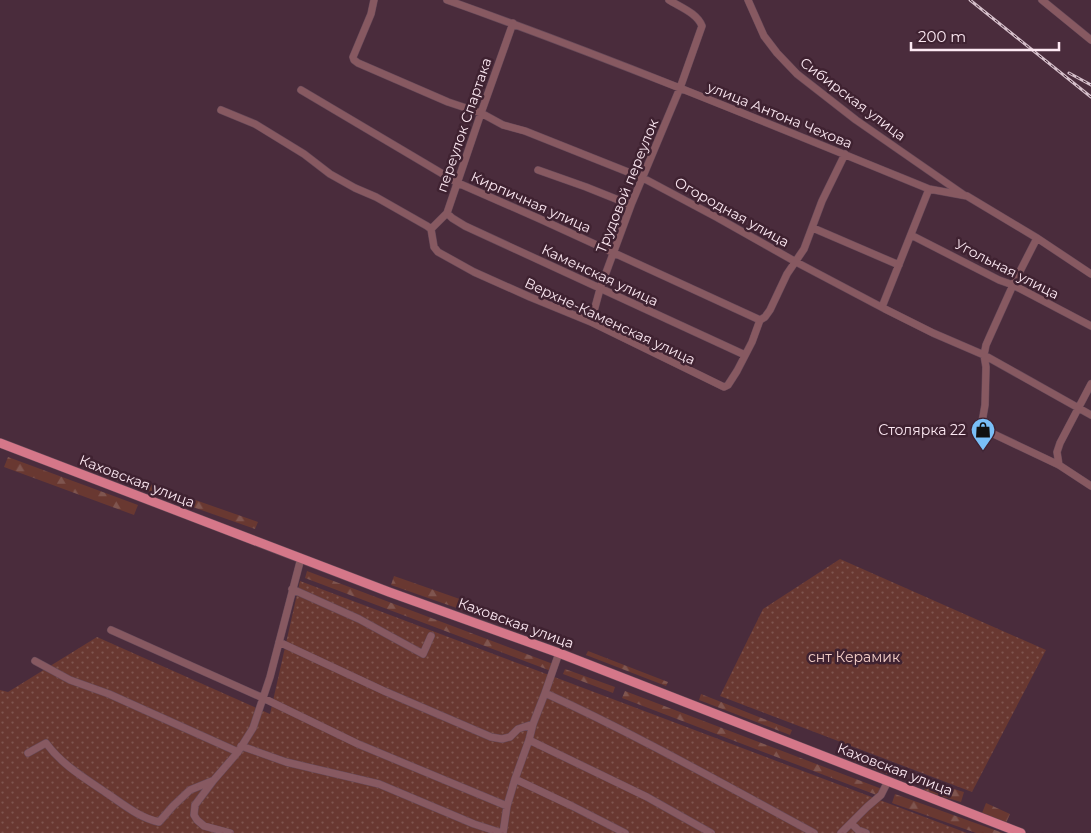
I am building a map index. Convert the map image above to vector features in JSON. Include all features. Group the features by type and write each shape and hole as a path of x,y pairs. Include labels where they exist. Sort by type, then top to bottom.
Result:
{"main road":[{"name":"Каховская улица","path":"0,443 390,592 559,653 1022,833"}],"street":[{"name":"Огородная улица","path":"374,0 371,14 354,55 354,60 361,65 448,102 480,113 503,125 525,131 643,178 882,307 984,355 1091,415"},
{"name":"улица Антона Чехова","path":"447,0 513,23 680,88 929,189 967,196 1037,238 1091,274"},
{"name":"Трудовой переулок","path":"591,322 600,288 631,205 680,88 702,26 700,21 690,12 669,0"},
{"name":"Сибирская улица","path":"748,0 764,36 797,74 856,120 967,196"},
{"path":"1042,0 1091,40"},
{"name":"переулок Спартака","path":"431,229 447,213 480,113 513,23"},
{"name":"Кирпичная улица","path":"301,90 458,183 760,320"},
{"path":"221,110 256,124 304,154 332,175 376,197 431,229"},
{"name":"Верхне-Каменская улица","path":"431,229 434,247 438,252 474,272 591,322 724,387 728,385 745,356 760,320 770,310 787,274 804,249 822,201 845,154"},
{"path":"538,170 631,205"},
{"path":"882,307 929,189"},
{"name":"Каменская улица","path":"447,213 465,226 745,356"},
{"path":"813,228 899,265"},
{"name":"Угольная улица","path":"912,235 1091,326"},
{"path":"1037,238 1013,285 990,336 984,355 986,367 981,428 1059,465 1091,486"},
{"path":"1059,465 1057,457 1058,447 1091,384"},
{"path":"230,833 204,826 194,815 195,805 212,781 240,749 253,728 279,642 301,558"},
{"path":"292,589 359,619 422,654 431,636"},
{"path":"111,630 263,698 358,744 507,806"},
{"path":"279,642 384,691 492,737 502,739 510,737 518,729 533,724"},
{"path":"35,661 70,680 240,749 379,784 474,824 503,833 507,806 515,779 559,653"},
{"path":"545,694 646,742 814,833"},
{"path":"529,740 647,797 711,833"},
{"path":"28,754 46,743 53,753 76,773 135,812 159,822 190,790 212,781"},
{"path":"515,779 625,833"},
{"path":"842,833 881,796 888,781"},
{"path":"851,823 858,830 866,833"}],"green space":[{"path":"8,457 138,505 134,515 4,467"},
{"path":"107,469 258,522 255,529 105,476"},
{"name":"снт Керамик","path":"840,559 1046,650 972,792 720,696 763,609"},
{"path":"307,571 553,664 551,671 305,578"},
{"path":"394,576 474,604 471,613 391,585"},
{"path":"300,581 967,833 0,833 0,690 8,692 97,637 270,714"},
{"path":"588,651 668,682 666,686 586,655"},
{"path":"565,669 615,687 613,693 563,674"},
{"path":"625,691 882,789 879,796 622,698"},
{"path":"701,694 792,730 790,735 699,700"},
{"path":"845,748 890,767 887,774 842,756"},
{"path":"927,781 964,792 961,802 924,791"},
{"path":"895,794 1003,833 976,833 892,803"},
{"path":"986,803 1010,814 1006,823 982,813"}],"railway":[{"path":"970,0 1091,97"},
{"path":"1069,73 1091,85"}],"place":[{"name":"Столярка 22","path":"983,451"}]}
